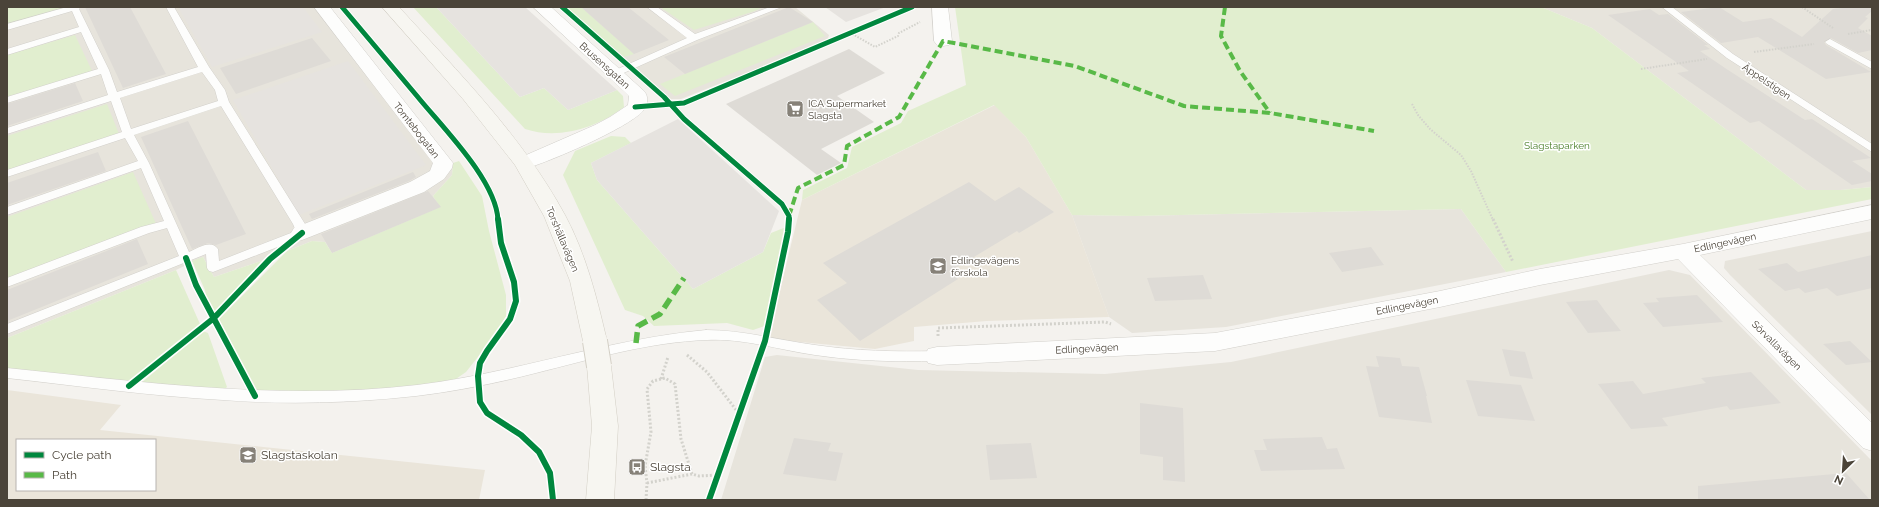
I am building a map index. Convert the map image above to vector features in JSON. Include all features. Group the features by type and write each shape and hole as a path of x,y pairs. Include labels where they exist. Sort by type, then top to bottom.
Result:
{"main road":[{"name":"Torshällavägen","path":"390,7 469,95 524,163 555,216 581,281 595,341 599,366 605,426 600,500"}],"street":[{"name":"Tomtebogatan","path":"302,233 417,187 437,175 442,168 443,163 322,7"},
{"name":"Brusensgatan","path":"524,163 621,119 635,108 639,101 638,95 541,7"},
{"path":"940,7 943,41"},
{"name":"Edlingevägen","path":"937,356 1215,342 1440,299 1526,280 1683,251 1872,212"},
{"name":"Sörvallavägen","path":"1683,251 1872,440"}],"lane":[{"path":"7,27 75,7 83,29 104,70 128,134 144,163 186,258"},
{"path":"7,329 212,249 213,268 302,233 299,224 224,102 220,90 204,68 170,7"},
{"path":"651,7 694,38"},
{"path":"614,74 694,38 778,7"},
{"name":"Äppelstigen","path":"1666,7 1730,56 1872,149"},
{"path":"7,52 83,29"},
{"path":"1830,42 1872,66"},
{"path":"7,131 204,68"},
{"path":"7,100 104,70"},
{"path":"7,174 224,102"},
{"path":"7,211 144,163"},
{"path":"7,283 124,238 170,223"},
{"path":"7,373 222,395 335,396 413,390 467,383 636,343 670,344 723,335 750,337 788,346 857,355 892,357 937,356"}],"path":[{"path":"838,30 844,35 854,35 875,47 898,36 898,33 924,20"},
{"path":"836,38 857,29"},
{"path":"1843,35 1872,30"},
{"path":"1641,70 1830,42"},
{"path":"1412,104 1418,115 1430,129 1456,151 1464,160 1471,171 1511,259 1526,280"},
{"path":"660,379 670,344 694,358 723,393 733,410 740,415"},
{"path":"646,500 647,483 645,466 651,432 647,389 653,381 665,378 675,384 681,439 692,474"},
{"path":"737,422 742,408"},
{"path":"647,483 692,474 717,478 720,469"}],"shaded area":[{"path":"7,7 327,7 453,163 452,175 433,196 441,207 332,253 325,242 312,241 264,260 214,277 203,257 176,270 7,338"},
{"path":"178,7 303,7 322,32 212,67"},
{"path":"436,7 525,7 617,90 568,110 544,88 520,97"},
{"path":"566,7 795,7 829,35 827,41 681,99 671,99"},
{"path":"825,7 886,7 846,22"},
{"path":"1541,7 1872,7 1872,187 1841,190 1806,190 1592,28"},
{"path":"348,61 426,165 299,215 233,100"},
{"name":"Edlingevägens förskola","path":"995,105 1026,137 1072,215 1109,317 987,321 914,327 914,341 875,349 768,339 802,200"},
{"path":"678,119 779,211 763,252 693,289 597,180 591,163"},
{"path":"1461,209 1506,272 1226,327 1132,333 1109,317 1072,215 1135,216"},
{"path":"1872,231 1872,415 1724,268 1725,261"},
{"path":"1669,270 1690,275 1872,461 1872,500 721,500 765,357 777,355 918,370 1105,374 1231,362"},
{"name":"Slagstaskolan","path":"7,390 121,405 100,430 485,470 479,500 7,500"}],"green space":[{"path":"7,7 63,7 64,9 7,25"},
{"path":"413,7 436,7 520,97 544,88 568,110 617,90 623,96 624,107 602,121 577,130 551,133 525,129"},
{"path":"566,7 581,7 634,54 624,57"},
{"path":"660,7 763,7 755,11 694,30"},
{"name":"Slagstaparken","path":"955,7 1541,7 1592,28 1806,190 1841,190 1872,187 1872,199 1506,272 1461,209 1135,216 1072,215 1026,137 994,105 802,200 803,190 847,168 852,147 901,123 908,111 966,85"},
{"path":"813,22 825,36 675,96 660,84"},
{"path":"75,35 93,73 7,100 7,55"},
{"path":"107,104 119,134 7,172 7,136"},
{"path":"611,136 625,137 631,143 591,163 597,180 693,289 763,252 771,233 786,227 765,326 753,330 727,323 654,326 643,316 625,310 563,175 575,151"},
{"path":"459,161 482,196 489,231 506,295 506,316 496,334 466,372 453,381 356,392 266,392 250,389 250,379 222,326 216,322 287,251 312,241 325,242 332,253 440,207 433,196 452,175 453,163"},
{"path":"133,172 157,226 7,284 7,217"},
{"path":"203,257 214,277 264,260 213,313 209,313 205,290 192,261"},
{"path":"176,270 200,324 121,387 7,375 7,338"},
{"path":"203,331 208,333 227,387 221,393 134,389"}],"building":[{"path":"85,7 130,7 166,74 123,88"},
{"path":"581,7 628,7 669,40 634,54"},
{"path":"789,7 813,22 685,74 664,57"},
{"path":"1719,7 1743,22 1771,18 1802,37 1833,9 1872,7 1872,11 1865,17 1868,18 1858,28 1872,36 1872,50 1858,53 1831,38 1824,42 1826,45 1871,72 1826,79 1758,37 1721,43 1681,12"},
{"path":"1650,9 1659,15 1668,14 1708,45 1704,45 1710,49 1700,51 1725,68 1805,120 1812,119 1871,158 1852,161 1872,174 1872,181 1852,185 1759,121 1750,123 1677,73 1689,71 1608,15"},
{"path":"312,38 331,61 236,94 220,68"},
{"name":"ICA Supermarket Slagsta","path":"849,49 885,73 837,96 874,122 821,149 841,163 817,175 726,104"},
{"path":"75,83 83,101 7,126 7,104"},
{"path":"188,121 246,234 216,245 208,243 192,249 141,137"},
{"path":"98,152 106,171 7,205 7,183"},
{"path":"413,172 416,177 409,181 312,219 309,214"},
{"path":"969,182 995,201 1019,187 1054,212 1019,233 1017,231 949,272 958,279 860,341 817,300 847,283 823,263"},
{"path":"428,191 441,207 332,253 321,234"},
{"path":"137,239 148,264 7,321 7,290"},
{"path":"1371,247 1384,265 1342,272 1329,253"},
{"path":"1872,255 1872,288 1837,296 1827,288 1805,293 1799,288 1785,291 1758,269 1787,263 1798,272"},
{"path":"1203,275 1212,299 1155,301 1147,278"},
{"path":"1697,295 1723,322 1663,327 1643,303 1659,302 1656,298"},
{"path":"1597,300 1621,331 1588,333 1566,302"},
{"path":"1850,341 1872,362 1846,365 1823,344"},
{"path":"1502,349 1525,352 1533,379 1510,376"},
{"path":"1376,356 1400,358 1402,366 1419,367 1427,396 1432,423 1379,417 1366,366 1379,367"},
{"path":"1751,372 1781,403 1730,410 1727,406 1662,418 1668,426 1631,429 1598,384 1633,381 1643,394 1706,383 1701,378"},
{"path":"1466,380 1521,385 1535,421 1478,416"},
{"path":"1140,403 1183,408 1185,482 1163,480 1163,457 1140,454"},
{"path":"1322,437 1327,449 1337,448 1345,469 1261,471 1254,450 1267,450 1263,439"},
{"path":"794,438 831,443 828,451 843,453 836,481 783,474"},
{"path":"1031,443 1037,478 990,480 986,445"},
{"path":"1846,473 1870,500 1698,500 1698,486"}],"marked path":[{"path":"1225,7 1221,36 1240,71 1270,113"},
{"path":"789,216 798,188 844,165 847,146 899,117 943,41 1075,66 1184,106 1270,113 1374,131"},
{"path":"636,343 638,326 660,314 684,278"}],"cycle path":[{"path":"342,7 469,159 493,197 497,210 498,229 501,243 516,291 516,301 513,312 506,326 480,363 478,376 480,402 487,413 521,435 539,452 546,462 550,473 553,485 553,500"},
{"path":"562,7 664,97 684,119 782,204 789,216 788,232 765,341 709,500"},
{"path":"635,107 684,103 912,7"},
{"path":"129,386 214,318 270,259 302,233"},
{"path":"186,258 196,285 255,396"}],"place":[{"name":"ICA Supermarket Slagsta","path":"795,109"},
{"name":"Edlingevägens förskola","path":"938,266"},
{"name":"Slagstaskolan","path":"248,455"},
{"name":"Slagsta","path":"637,467"}]}
